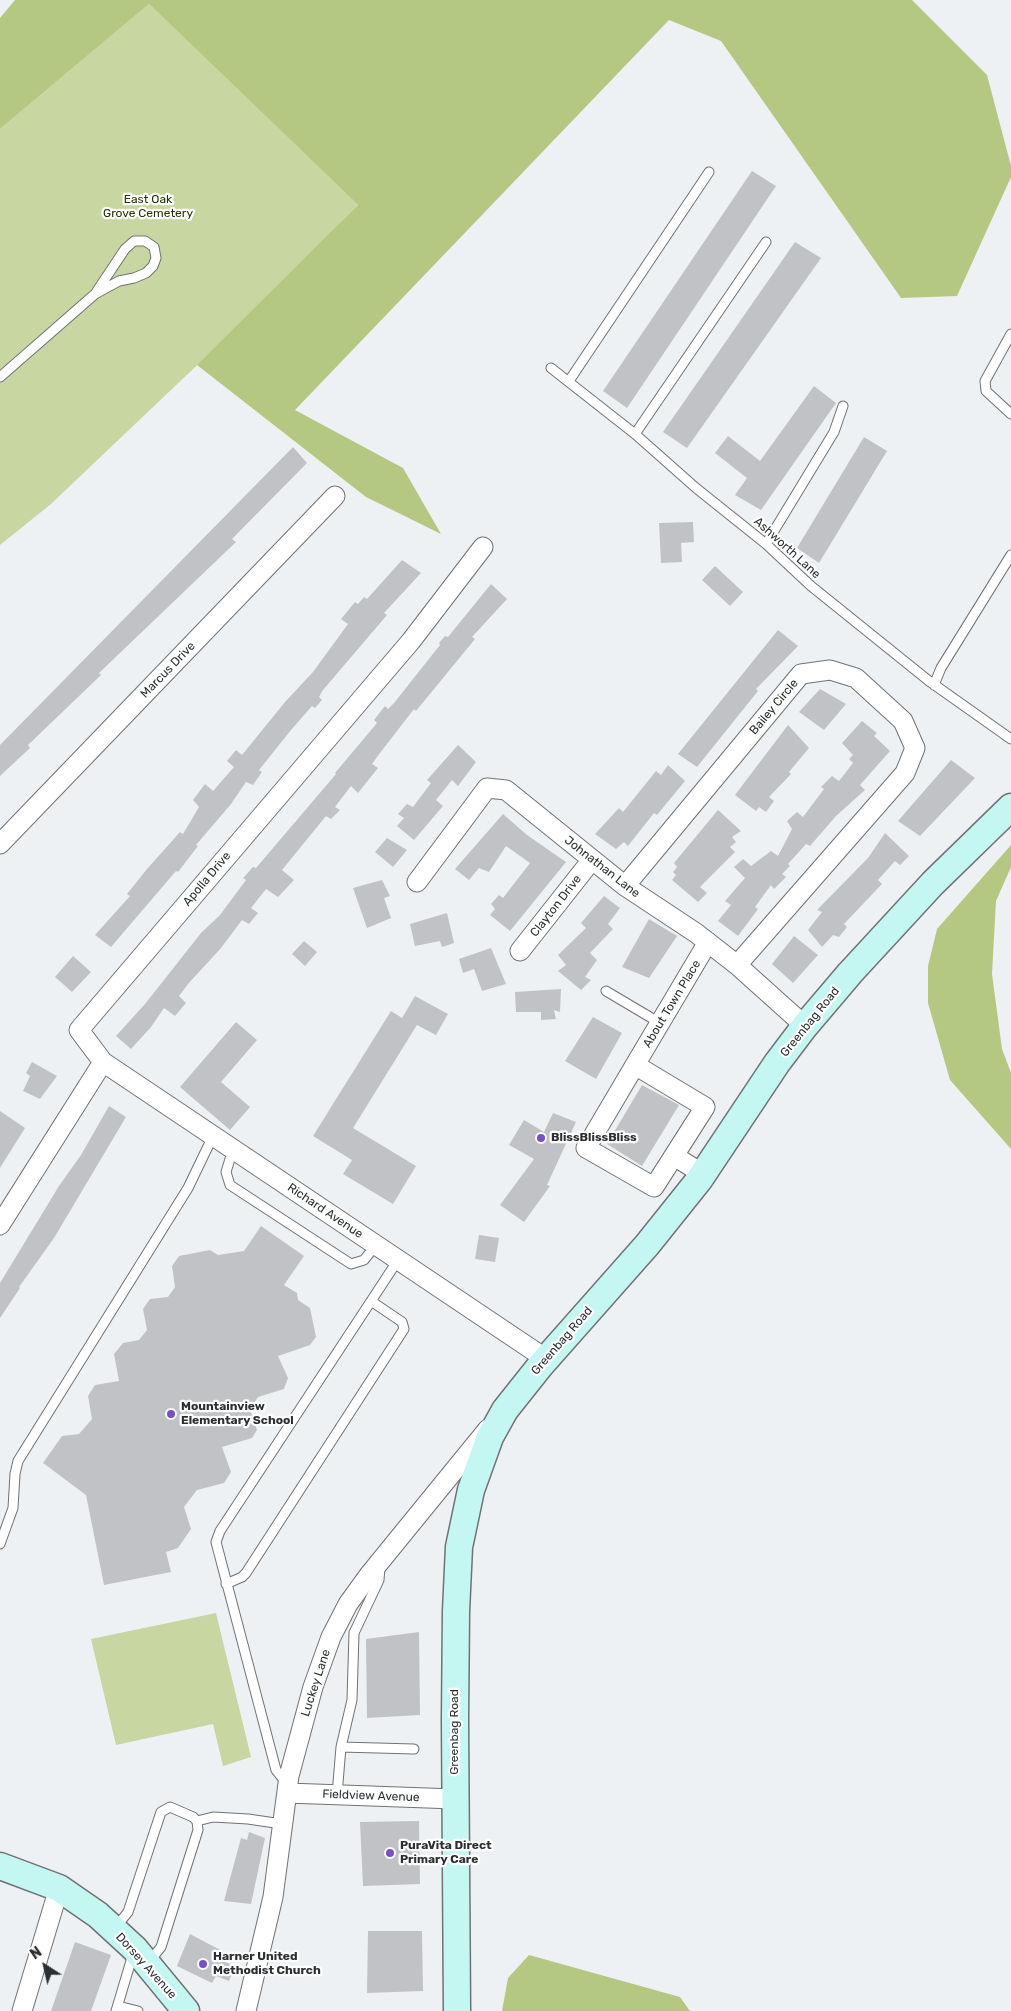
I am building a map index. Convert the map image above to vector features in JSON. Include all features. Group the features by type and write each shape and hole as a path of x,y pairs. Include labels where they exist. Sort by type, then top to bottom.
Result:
{"main road":[{"name":"Greenbag Road","path":"457,2011 455,1799 456,1611 459,1547 471,1490 490,1437 505,1410 546,1359 647,1245 703,1174 777,1063 805,1026 850,973 933,883 1011,807"},
{"name":"Dorsey Avenue","path":"0,1866 59,1888 114,1930 141,1957 186,2011"}],"street":[{"name":"Marcus Drive","path":"0,844 335,496"},
{"name":"Apolla Drive","path":"103,1062 79,1030 411,641 483,547"},
{"name":"Bailey Circle","path":"625,886 802,674 830,670 856,678 903,721 915,748 905,773 737,965"},
{"name":"Johnathan Lane","path":"417,882 487,788 506,790 625,886 708,942 737,965 805,1026"},
{"name":"Clayton Drive","path":"520,951 591,860"},
{"name":"About Town Place","path":"635,1066 705,1107 654,1187 586,1148 708,942"},
{"name":"Richard Avenue","path":"103,1062 546,1359"},
{"path":"0,1225 103,1062"},
{"path":"674,1156 703,1174"},
{"name":"Luckey Lane","path":"246,2011 273,1897 287,1789 313,1687 331,1637 348,1604 380,1562 505,1410"},
{"name":"Fieldview Avenue","path":"287,1789 337,1794 455,1799"},
{"path":"22,2011 59,1888"}],"lane":[{"path":"569,381 709,172"},
{"path":"0,376 95,294 119,281 134,278 146,272 153,266 156,258 154,247 145,240 134,241 125,249 95,294"},
{"path":"635,434 766,242"},
{"path":"1011,334 985,381 986,391 1011,414"},
{"name":"Ashworth Lane","path":"551,368 635,434 696,488 766,544 811,586 934,685 1011,740"},
{"path":"766,544 834,432 843,406"},
{"path":"934,685 942,668 1011,555"},
{"path":"606,991 660,1023"},
{"path":"0,1544 13,1508 15,1474 18,1461 188,1188 213,1136"},
{"path":"233,1149 226,1172 230,1185 352,1264 364,1260 376,1245"},
{"path":"287,1789 276,1770 217,1549 218,1536 398,1260"},
{"path":"226,1584 246,1573 404,1329 402,1322 371,1301"},
{"path":"337,1794 341,1747 352,1700 354,1633 379,1580 380,1562"},
{"path":"341,1747 414,1749"},
{"path":"114,1930 128,1912 161,1812 170,1807 193,1817 197,1821 198,1830 161,1947 141,1957 117,2009 138,2011"},
{"path":"197,1821 213,1817 282,1824"}],"green space":[{"path":"15,0 912,0 987,75 1011,166 1011,177 957,296 901,298 721,41 669,20 295,410 403,468 441,534 366,497 197,365 358,205 149,4 0,129 0,18"},
{"name":"East Oak Grove Cemetery","path":"149,4 358,205 232,332 51,504 0,545 0,129"},
{"path":"1011,845 1011,867 996,901 992,974 1002,1049 1011,1073 1011,1149 950,1080 928,1003 928,966 937,929"},
{"path":"216,1613 251,1757 223,1766 213,1724 116,1745 91,1639"},
{"path":"529,1955 680,1997 690,2011 502,2011 508,1978"}],"building":[{"path":"752,171 776,186 627,408 603,391"},
{"path":"795,242 821,258 687,448 663,432"},
{"path":"814,386 836,403 761,510 735,495 747,478 715,453 728,436 760,461"},
{"path":"864,437 887,451 819,563 797,548"},
{"path":"293,447 307,463 232,539 236,542 99,673 101,675 28,745 30,748 0,776 0,745"},
{"path":"693,522 694,542 681,543 682,562 661,563 659,523"},
{"path":"402,560 421,573 384,613 387,615 323,690 319,697 322,700 315,708 312,706 259,770 262,772 253,785 246,782 231,804 196,845 198,846 178,872 176,871 111,947 95,935 130,896 127,894 147,869 180,832 183,834 199,807 193,800 205,784 213,791 234,767 227,761 236,750 242,755 285,702 313,672 348,624 341,619 355,602 358,604 364,597 367,599"},
{"path":"715,566 743,592 730,606 702,580"},
{"path":"491,584 507,599 472,637 475,639 416,711 414,709 380,753 372,764 378,768 358,793 351,786 335,807 340,810 331,819 326,816 282,870 294,880 278,897 266,889 251,908 258,913 249,924 242,920 221,948 179,996 186,1003 175,1016 164,1008 151,1027 131,1049 116,1036 145,1004 201,933 220,915 246,880 243,878 253,867 256,868 336,774 377,723 374,720 385,706 388,709 394,703 440,645 439,643 445,636 448,637"},
{"path":"778,630 798,646 756,689 758,691 697,767 678,754"},
{"path":"820,689 846,704 824,730 799,712"},
{"path":"862,721 877,733 874,736 890,751 860,785 865,790 836,816 810,846 806,844 788,864 790,866 782,874 786,877 774,889 771,885 755,907 758,909 738,936 718,921 731,905 725,901 745,878 734,867 743,859 751,866 771,851 778,856 792,829 787,821 797,812 803,817 824,789 821,787 832,776 839,781 853,763 849,759 853,755 842,743"},
{"path":"788,725 809,748 789,772 791,774 769,797 774,801 766,812 759,807 756,811 735,795"},
{"path":"458,745 476,762 458,786 452,780 436,800 443,806 414,840 397,826 404,818 398,814 407,804 413,807 431,783 427,780"},
{"path":"951,760 975,778 920,836 898,821"},
{"path":"668,765 685,781 657,815 654,813 628,846 624,842 616,849 595,834 619,808 623,812 656,771 661,775"},
{"path":"718,810 741,831 732,837 736,842 730,847 735,852 700,887 707,893 698,902 672,880 676,875 673,872 677,867 674,863"},
{"path":"503,814 527,835 566,862 510,931 490,915 495,909 491,904 499,895 503,898 530,863 506,846 489,872 479,868 469,880 455,869"},
{"path":"885,833 909,856 900,865 895,861 878,880 882,884 844,924 847,927 839,937 833,935 822,947 808,930 822,912 817,910 868,858"},
{"path":"387,838 407,850 393,867 375,852"},
{"path":"382,880 390,896 384,898 391,918 367,928 353,888"},
{"path":"604,896 620,908 608,924 613,929 590,953 597,960 585,977 591,980 581,990 558,971 566,965 558,955 586,928 581,923"},
{"path":"447,913 454,943 442,947 440,941 415,946 410,924"},
{"path":"649,919 677,936 649,978 622,967"},
{"path":"794,936 818,955 793,983 772,964"},
{"path":"304,941 317,952 305,966 292,954"},
{"path":"491,948 506,984 482,991 474,969 463,973 459,959"},
{"path":"73,956 91,972 72,992 55,977"},
{"path":"561,989 560,1012 554,1010 556,1019 541,1020 541,1012 516,1012 515,992"},
{"path":"415,996 448,1014 436,1035 417,1025 353,1128 416,1166 393,1204 343,1174 352,1160 313,1136 391,1011 402,1018"},
{"path":"593,1017 622,1033 596,1079 565,1061"},
{"path":"236,1022 257,1040 221,1082 250,1107 230,1130 180,1087"},
{"path":"32,1062 57,1076 40,1099 23,1091 30,1076 26,1073"},
{"path":"642,1085 679,1105 642,1166 607,1144"},
{"path":"109,1106 126,1117 54,1238 19,1287 0,1318 0,1283 59,1186 81,1155"},
{"path":"0,1111 25,1128 0,1168"},
{"path":"553,1113 576,1122 547,1185 550,1186 524,1222 500,1205 534,1159 509,1145 524,1120 544,1132"},
{"name":"Mountainview Elementary School","path":"261,1226 304,1256 284,1285 297,1293 298,1300 310,1308 316,1337 310,1345 278,1356 288,1378 284,1389 258,1397 250,1409 257,1430 252,1438 222,1447 231,1472 224,1483 197,1490 184,1507 191,1529 178,1548 166,1552 171,1572 104,1585 86,1495 43,1463 62,1436 79,1434 92,1419 88,1396 95,1385 119,1381 114,1354 123,1343 139,1340 147,1330 143,1309 150,1299 168,1297 175,1287 172,1266 179,1256 210,1250 218,1255 244,1251"},
{"path":"479,1235 499,1238 495,1262 475,1259"},
{"path":"419,1632 420,1715 367,1718 366,1639"},
{"name":"PuraVita Direct Primary Care","path":"419,1821 420,1884 363,1886 360,1822"},
{"path":"249,1832 265,1838 251,1904 224,1901 241,1838 247,1840"},
{"path":"368,1931 422,1931 423,1991 367,1993"},
{"path":"190,1934 226,1953 224,1961 235,1966 229,1981 216,1976 212,1983 177,1966"},
{"path":"75,1942 111,1955 91,2011 51,2011"}],"place":[{"name":"BlissBlissBliss","path":"541,1138"},
{"name":"Mountainview Elementary School","path":"171,1414"},
{"name":"PuraVita Direct Primary Care","path":"390,1853"},
{"name":"Harner United Methodist Church","path":"203,1964"}]}
